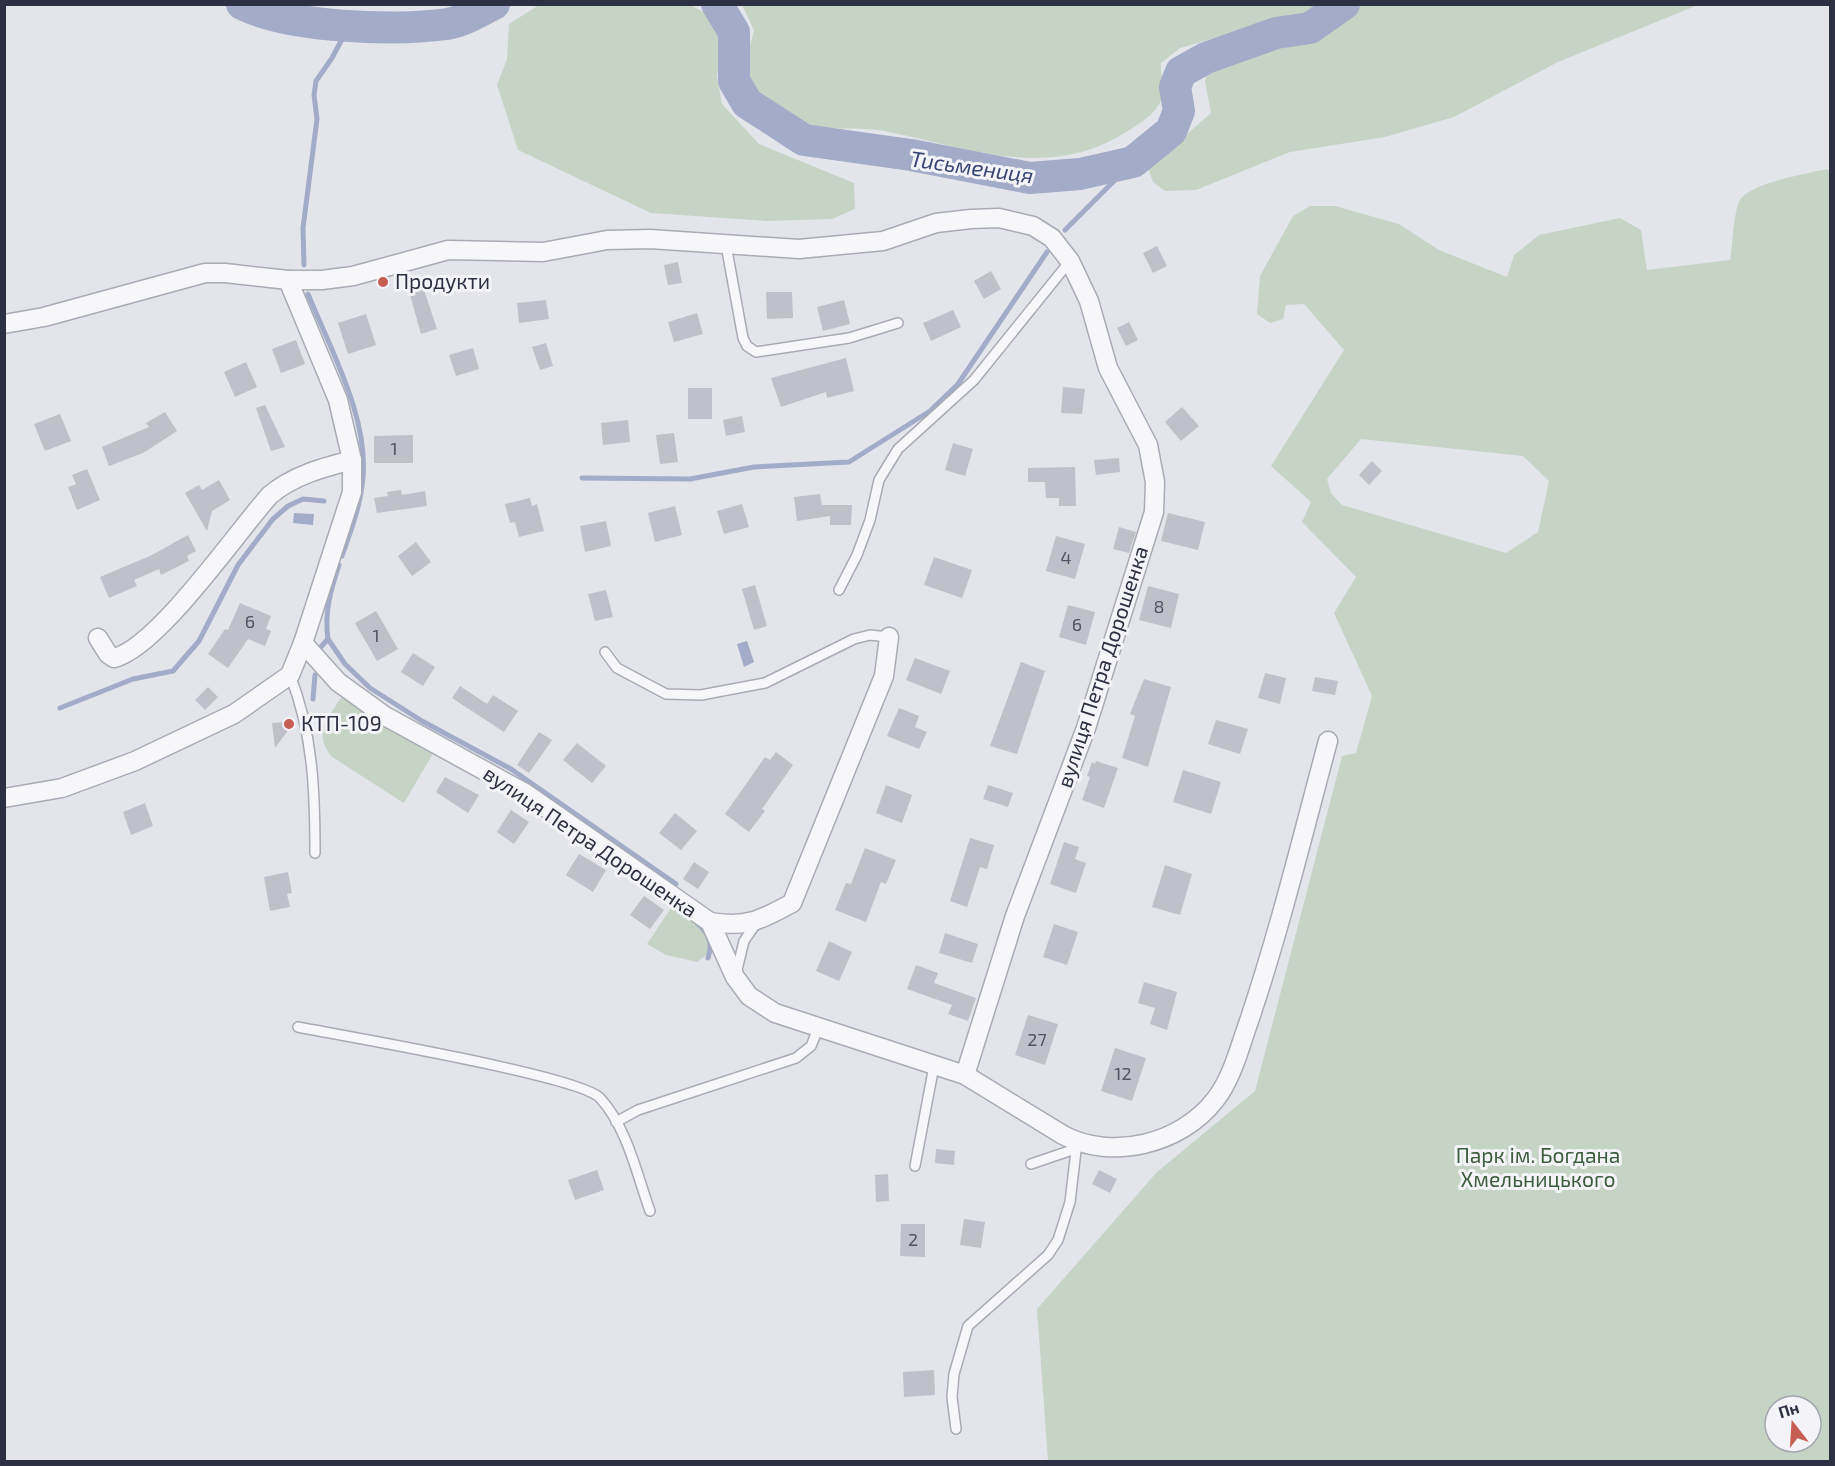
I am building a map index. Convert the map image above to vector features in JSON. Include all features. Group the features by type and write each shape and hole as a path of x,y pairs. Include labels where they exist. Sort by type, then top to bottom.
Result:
{"street":[{"name":"вулиця Петра Дорошенка","path":"4,324 44,317 205,273 288,280 353,276 448,250 543,252 607,240 799,249 883,241 936,223 999,218 1033,226 1052,238 1070,261 1089,301 1108,368 1148,446 1155,482 1154,512 1086,728 1015,916 965,1075"},
{"path":"4,798 62,788 125,766 234,714 290,675 303,643 352,492 352,460 338,400 288,280"},
{"path":"98,638 108,654 114,658 140,645 164,624 270,495 282,484 302,475 352,460"},
{"path":"710,922 732,926 757,922 792,903 884,676 889,637"},
{"name":"вулиця Петра Дорошенка","path":"303,643 338,682 385,716 525,793 710,922 735,977 749,996 775,1013 818,1029 965,1075 1076,1145 1119,1148 1164,1137 1181,1130 1204,1113 1217,1098 1235,1060 1260,988 1328,741"}],"lane":[{"path":"726,245 743,338 747,346 756,352 849,338 898,323"},
{"path":"838,590 857,555 870,520 879,480 889,462 898,450 974,380 1070,261"},
{"path":"605,652 617,668 666,694 701,695 765,683 854,639 870,635 889,637"},
{"path":"290,675 307,724 315,786 315,853"},
{"path":"735,977 744,941 757,922"},
{"path":"298,1027 572,1084 592,1092 600,1098 616,1122 650,1211"},
{"path":"616,1122 638,1110 796,1058 811,1046 818,1029"},
{"path":"915,1166 934,1066"},
{"path":"956,1429 952,1396 954,1374 968,1326 1048,1255 1059,1240 1070,1202 1076,1145 1031,1164"}],"green space":[{"path":"539,5 690,5 715,18 724,39 717,76 722,104 759,144 854,183 855,209 832,219 766,221 651,213 518,150 497,85 507,59 509,24"},
{"path":"742,5 1698,5 1558,62 1454,117 1385,137 1290,152 1196,190 1165,191 1153,182 1148,168 1211,113 1205,81 1216,38 1180,48 1161,63 1162,99 1147,118 1126,132 1097,147 1067,155 1037,158 1006,156 976,152 884,131 812,126 776,112 752,94 747,87 745,63 754,30"},
{"name":"Парк ім. Богдана Хмельницького","path":"1827,169 1830,171 1830,1461 1048,1461 1037,1309 1157,1172 1255,1091 1342,756 1356,753 1372,696 1334,613 1356,577 1302,522 1311,502 1271,466 1344,350 1304,304 1286,305 1283,319 1270,323 1257,314 1260,276 1293,216 1310,206 1335,206 1399,224 1439,250 1507,277 1514,255 1539,235 1620,218 1641,230 1647,270 1730,260 1736,212 1740,200 1755,188","holes":["1361,439 1523,456 1549,481 1538,532 1506,553 1342,505 1331,493 1327,479"]},
{"path":"342,696 435,750 404,803 332,757 326,748 323,741 324,726"},
{"path":"673,905 696,924 707,939 709,947 706,955 697,962 666,955 647,944"}],"water":[{"path":"294,513 314,514 313,525 293,523"},
{"path":"747,641 754,662 744,667 737,644"}],"building":[{"path":"1157,246 1167,266 1153,273 1143,253"},
{"path":"678,262 682,283 668,285 664,265"},
{"path":"991,271 1001,289 984,299 974,281"},
{"path":"421,281 437,329 421,334 407,284"},
{"path":"766,292 792,292 793,318 767,319"},
{"path":"546,300 549,319 519,323 517,303"},
{"path":"844,300 850,324 823,331 817,307"},
{"path":"953,310 961,327 931,341 923,323"},
{"path":"697,313 703,334 674,342 668,322"},
{"path":"366,314 376,345 348,354 338,323"},
{"path":"1129,322 1138,340 1126,346 1117,328"},
{"path":"296,340 305,364 281,373 272,349"},
{"path":"546,343 553,366 540,370 532,347"},
{"path":"473,348 479,369 456,376 449,355"},
{"path":"846,358 854,391 827,398 826,392 781,407 771,378"},
{"path":"246,362 257,387 235,397 224,372"},
{"path":"1063,387 1085,389 1082,414 1061,413"},
{"path":"688,388 712,388 712,419 688,419"},
{"path":"265,405 285,447 271,451 256,408"},
{"path":"1182,407 1199,426 1181,441 1165,422"},
{"path":"165,412 177,431 143,453 109,466 102,447 149,427 146,423"},
{"path":"60,414 71,441 45,451 34,424"},
{"path":"742,416 745,432 726,436 723,420"},
{"path":"628,420 630,442 603,445 601,423"},
{"path":"674,433 678,462 660,464 656,435"},
{"path":"413,435 413,463 374,463 374,436"},
{"path":"953,443 973,449 965,476 945,470"},
{"path":"1119,458 1120,472 1096,475 1094,460"},
{"path":"1372,461 1382,471 1369,485 1359,475"},
{"path":"1075,467 1076,506 1059,506 1059,498 1046,498 1045,482 1028,482 1028,468"},
{"path":"87,469 100,500 77,510 68,487 76,484 72,475"},
{"path":"219,480 230,500 212,511 207,531 185,493 199,485 202,490"},
{"path":"401,490 402,495 425,491 427,506 377,513 374,498 388,496 387,492"},
{"path":"820,494 822,505 852,505 851,525 830,525 830,516 797,521 794,497"},
{"path":"530,498 532,506 537,504 544,531 519,537 515,522 510,523 505,504"},
{"path":"742,504 749,527 724,534 717,511"},
{"path":"675,506 682,535 655,542 648,513"},
{"path":"1168,513 1205,522 1198,550 1161,541"},
{"path":"606,521 611,546 585,552 580,526"},
{"path":"1119,527 1136,532 1129,553 1113,549"},
{"path":"188,535 196,551 187,556 189,561 161,575 159,569 134,580 137,586 109,598 100,577 152,555"},
{"path":"1056,536 1085,544 1075,579 1046,571"},
{"path":"416,542 431,562 412,576 398,556"},
{"path":"934,557 972,570 962,598 924,585"},
{"path":"755,585 767,626 754,630 742,589"},
{"path":"1148,586 1179,594 1171,628 1139,620"},
{"path":"606,590 613,617 595,621 588,594"},
{"path":"240,603 271,616 266,629 271,631 265,646 248,639 228,668 208,654 225,629 228,630"},
{"path":"1068,605 1095,612 1086,645 1059,637"},
{"path":"376,611 398,649 377,661 355,623"},
{"path":"413,653 435,667 423,686 401,672"},
{"path":"915,658 950,671 941,694 906,680"},
{"path":"1021,662 1045,671 1017,754 990,746"},
{"path":"1265,673 1286,678 1280,704 1258,698"},
{"path":"1315,677 1338,681 1335,695 1312,691"},
{"path":"1144,679 1171,687 1148,767 1122,758 1135,716 1130,714"},
{"path":"460,686 487,704 493,695 518,711 504,732 452,698"},
{"path":"208,687 218,697 205,710 195,700"},
{"path":"899,708 919,716 915,727 927,732 919,749 887,736"},
{"path":"1216,720 1248,729 1240,754 1208,744"},
{"path":"295,721 275,748 272,723"},
{"path":"539,732 552,740 529,773 517,765"},
{"path":"577,743 606,766 592,783 563,760"},
{"path":"776,752 793,765 762,809 765,811 749,832 725,814 765,757 770,760"},
{"path":"1096,761 1118,768 1104,808 1082,800 1090,777 1087,776 1092,762 1095,764"},
{"path":"1183,770 1221,782 1211,814 1173,802"},
{"path":"445,777 479,795 468,813 436,792"},
{"path":"886,785 912,795 902,823 876,813"},
{"path":"988,785 1013,793 1008,807 983,799"},
{"path":"145,803 153,826 131,835 123,812"},
{"path":"511,810 529,822 514,844 497,832"},
{"path":"675,813 697,831 681,850 659,833"},
{"path":"970,838 994,845 987,869 980,867 967,907 950,901"},
{"path":"1064,842 1079,847 1075,859 1086,863 1076,893 1050,884"},
{"path":"865,848 896,860 886,884 881,882 866,922 835,910 846,883 851,884"},
{"path":"579,854 606,870 593,892 566,875"},
{"path":"694,862 709,872 698,889 683,879"},
{"path":"1165,865 1192,874 1180,915 1152,907"},
{"path":"288,872 292,893 287,894 290,907 270,911 264,877"},
{"path":"644,896 664,910 650,929 630,915"},
{"path":"1054,924 1078,932 1067,965 1043,957"},
{"path":"945,933 978,944 972,963 939,953"},
{"path":"829,941 852,952 839,981 816,971"},
{"path":"916,965 938,973 934,983 976,998 968,1021 948,1014 952,1005 907,989"},
{"path":"1144,982 1177,992 1167,1030 1150,1024 1155,1008 1138,1003"},
{"path":"1028,1015 1058,1024 1045,1065 1015,1055"},
{"path":"1115,1048 1146,1058 1132,1101 1101,1091"},
{"path":"936,1149 955,1151 954,1165 935,1163"},
{"path":"597,1170 604,1190 575,1200 568,1180"},
{"path":"1099,1170 1117,1179 1110,1193 1092,1184"},
{"path":"888,1174 889,1201 876,1202 875,1175"},
{"path":"964,1219 985,1222 981,1248 960,1245"},
{"path":"901,1224 925,1224 925,1257 900,1256"},
{"path":"934,1370 935,1395 904,1397 903,1372"}],"waterway":[{"name":"Тисьмениця","path":"242,4 262,12 314,23 372,27 453,23 494,4"},
{"name":"Тисьмениця","path":"717,4 734,32 734,81 747,103 804,140 911,155 1030,178 1080,174 1133,162 1171,131 1179,111 1175,87 1181,72 1206,58 1276,33 1310,28 1344,4"},
{"path":"304,265 303,228 317,119 314,95 316,81 332,58 349,26"},
{"path":"1065,230 1133,162"},
{"path":"582,478 690,479 754,467 849,462 930,411 958,384 1047,252"},
{"path":"308,294 338,363 361,437 363,462 361,495 342,556"},
{"path":"60,708 133,679 173,671 199,641 238,565 273,519 288,506 303,499 324,501"},
{"path":"319,649 328,639 328,610 339,565"},
{"path":"328,639 345,664 370,688 422,721 511,769 676,884"},
{"path":"313,699 315,675"},
{"path":"697,923 709,939 708,958"}],"place":[{"name":"Продукти","path":"383,282"},
{"name":"КТП-109","path":"289,724"}]}
